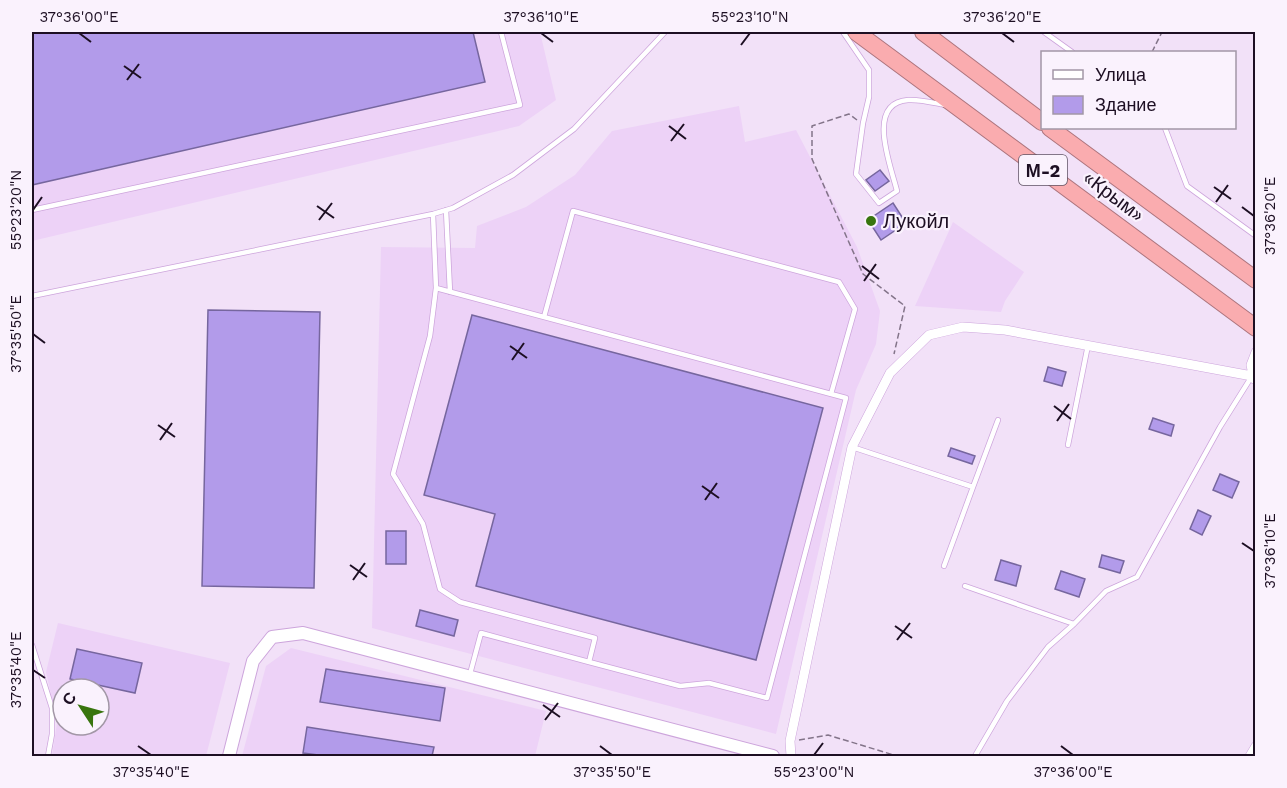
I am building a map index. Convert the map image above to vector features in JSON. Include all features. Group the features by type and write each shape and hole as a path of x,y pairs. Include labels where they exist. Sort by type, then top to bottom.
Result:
{"highway":[{"name":"«Крым»","path":"856,32 1256,328"},
{"path":"922,32 1041,121"},
{"name":"«Крым»","path":"1051,129 1255,280"}],"street":[{"path":"791,756 790,741 852,447 890,373 929,335 963,327 1005,330 1254,379 1251,365 1256,352"},
{"path":"229,756 253,661 272,637 303,633 773,756"},
{"path":"1250,756 1256,746"}],"lane":[{"path":"32,210 520,105 501,32"},
{"path":"32,296 446,210 513,176 574,129 665,32"},
{"path":"843,32 869,69 869,98 862,123 856,174 879,202 897,191 883,132 884,116 894,104 908,100 957,106"},
{"path":"1044,32 1071,51"},
{"path":"1165,129 1187,186 1256,236"},
{"path":"446,210 450,292"},
{"path":"544,317 573,210 839,282 855,309 831,394"},
{"path":"433,214 436,288 430,336 393,474 423,524 440,589 460,602 596,638 589,662"},
{"path":"436,288 846,398 767,698 709,683 680,686 481,633 469,677"},
{"path":"1068,445 1088,345"},
{"path":"975,756 1007,701 1048,647 1106,591 1137,577 1220,427 1254,379"},
{"path":"944,566 998,420"},
{"path":"852,447 973,487"},
{"path":"965,586 1074,624"},
{"path":"32,645 52,708 52,734 48,756"}],"path":[{"path":"1152,51 1162,32"},
{"path":"862,123 849,114 812,126 812,159 863,274 905,306 890,373"},
{"path":"790,741 828,735 897,756"}],"shaded area":[{"path":"32,32 540,32 556,100 519,126 32,241"},
{"path":"739,106 745,142 796,130 857,247 880,311 876,344 856,390 776,734 372,628 381,247 475,248 477,226 526,207 575,175 612,131"},
{"path":"953,222 1024,272 1005,301 1001,312 915,306"},
{"path":"58,623 230,663 206,756 52,756 55,737 111,737 111,677 51,677 51,695 46,672"},
{"path":"291,648 546,711 535,756 242,756 266,666"}],"building":[{"path":"32,32 473,32 485,82 32,185"},
{"path":"880,170 889,181 875,191 866,180"},
{"path":"893,203 906,223 881,240 868,220"},
{"path":"208,310 320,312 314,588 202,586"},
{"path":"472,315 823,408 756,660 476,586 495,514 424,495"},
{"path":"1048,367 1066,372 1062,386 1044,381"},
{"path":"1153,418 1174,425 1171,436 1149,429"},
{"path":"951,448 975,456 972,464 948,456"},
{"path":"1220,474 1239,482 1232,498 1213,490"},
{"path":"1198,510 1211,516 1202,535 1190,529"},
{"path":"386,531 406,531 406,564 386,564"},
{"path":"1102,555 1124,561 1120,573 1099,567"},
{"path":"1001,560 1021,566 1016,586 995,580"},
{"path":"1061,571 1085,579 1079,597 1055,589"},
{"path":"420,610 458,620 454,636 416,626"},
{"path":"77,649 142,663 135,693 111,688 111,677 70,677"},
{"path":"326,669 445,688 440,721 320,702"},
{"path":"307,727 434,747 432,756 326,756 303,753"}],"place":[{"name":"Лукойл","path":"871,221"}]}
